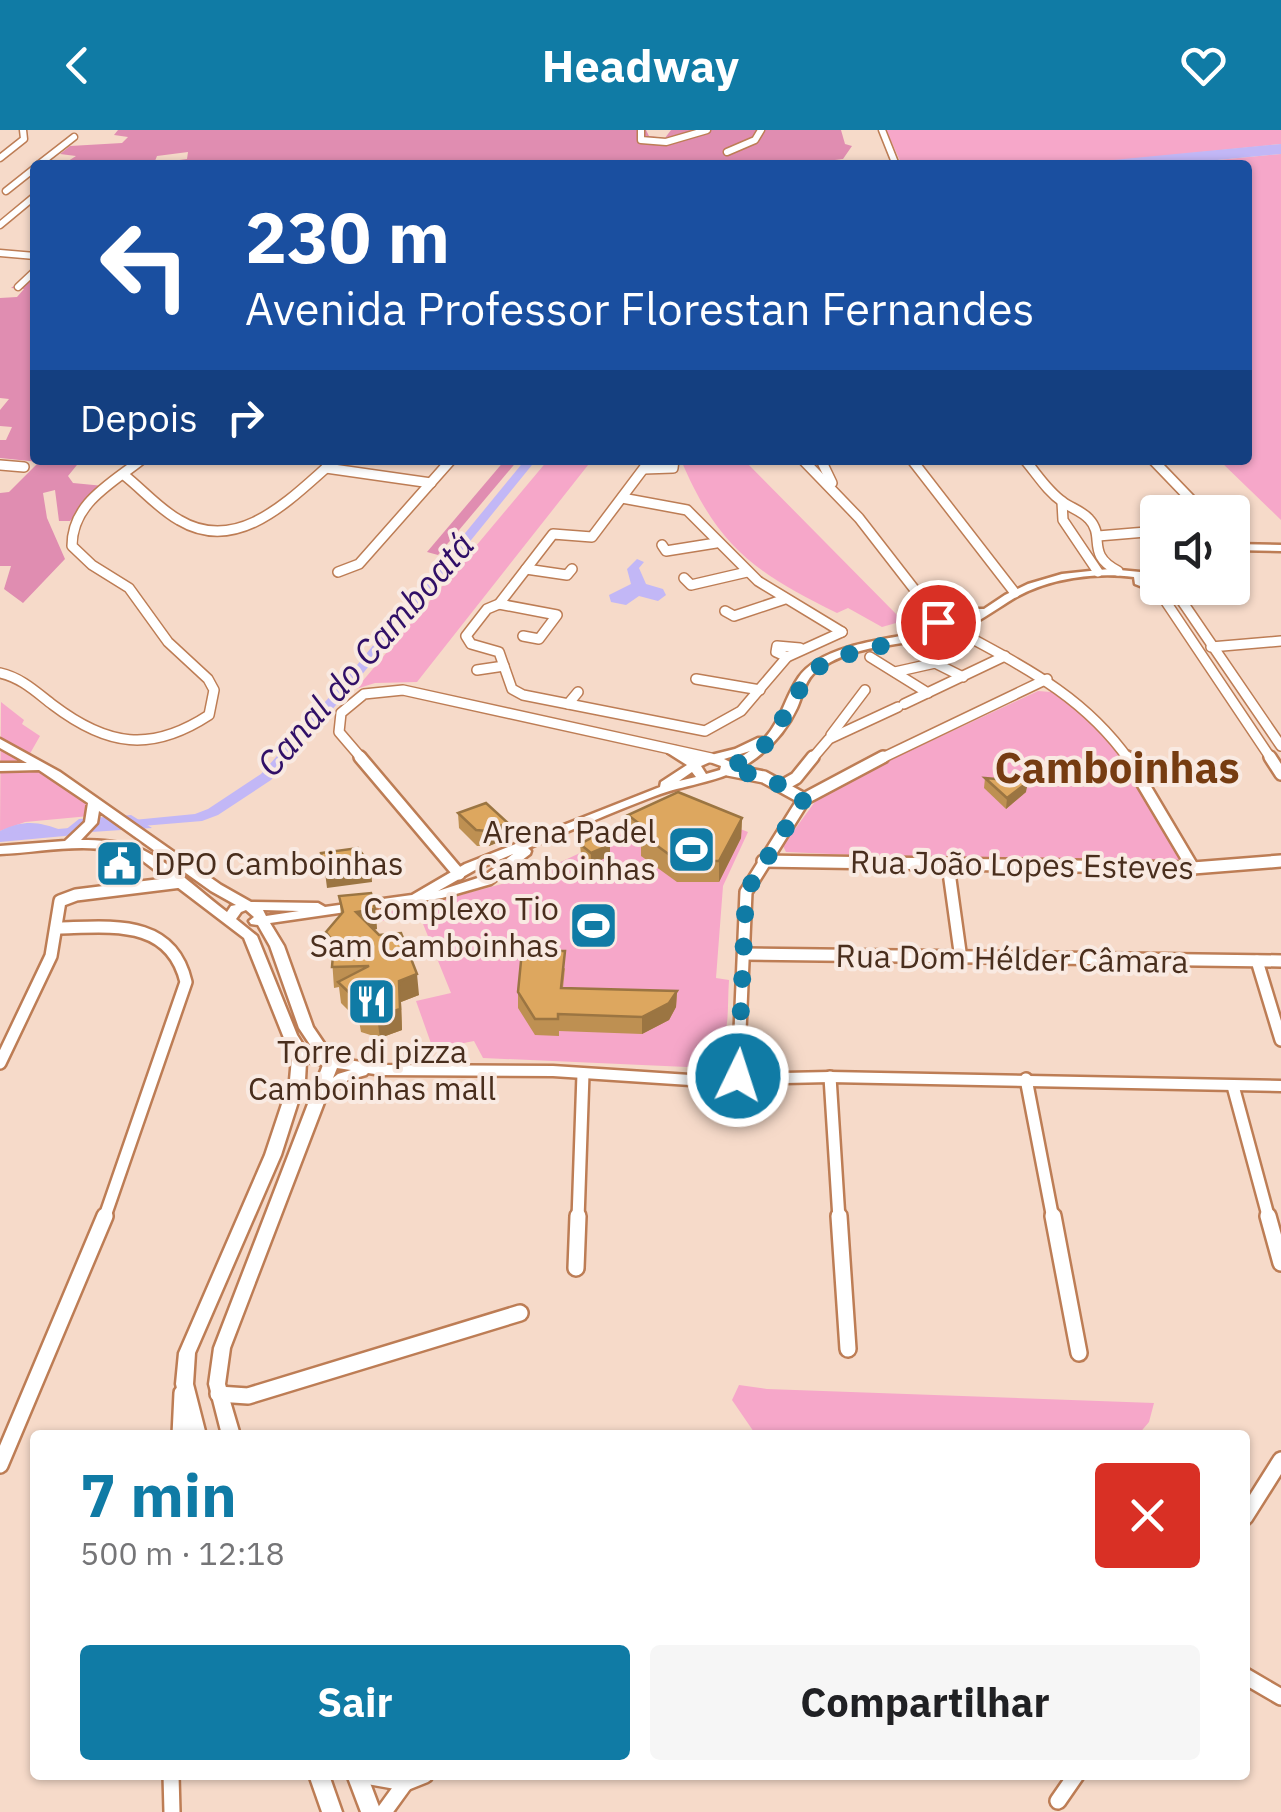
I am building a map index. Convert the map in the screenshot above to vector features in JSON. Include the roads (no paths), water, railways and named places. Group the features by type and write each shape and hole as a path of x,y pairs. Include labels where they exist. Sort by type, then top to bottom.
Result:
{"street":[{"path":"0,158 24,139 23,130"},
{"path":"641,130 641,140 655,142 707,130"},
{"path":"727,152 755,140 761,130"},
{"path":"882,130 894,160"},
{"path":"45,160 74,137"},
{"path":"3,191 30,171"},
{"path":"3,191 30,194"},
{"path":"0,225 30,199"},
{"path":"0,253 30,256"},
{"path":"18,287 30,276"},
{"path":"0,465 24,467"},
{"path":"0,673 18,678 82,727 106,737 143,741 169,738 209,715 214,690 208,679 168,642 130,588 72,546 72,522 87,503 135,465"},
{"path":"124,475 188,525 227,531 266,518 329,465"},
{"path":"338,572 359,564 447,465"},
{"path":"622,498 687,510 747,572 842,632 787,657 731,718 705,731 518,694 512,689 496,650 465,640 487,609 499,604 552,534 588,539 646,465"},
{"path":"809,465 834,488 948,625 1047,679 1082,705 1148,790 1194,868"},
{"path":"824,465 834,488"},
{"path":"916,465 1015,593"},
{"path":"1029,465 1062,502 1086,514 1098,536 1095,548 1108,566 1139,578"},
{"path":"1158,465 1187,495"},
{"path":"326,468 431,483"},
{"path":"619,483 632,485"},
{"path":"108,488 139,487"},
{"path":"1062,502 1063,520 1098,572"},
{"path":"1098,536 1140,532"},
{"path":"662,545 666,552 716,543"},
{"path":"1250,547 1281,548"},
{"path":"526,569 567,576 572,569"},
{"path":"654,792 715,777 756,754 779,729 798,686 810,672 834,658 912,638 986,610 1015,593 1076,575 1118,570"},
{"path":"684,578 691,585 747,572"},
{"path":"1076,575 1139,578"},
{"path":"725,611 734,616 786,599"},
{"path":"499,604 557,614 539,639 523,636"},
{"path":"1168,605 1281,774"},
{"path":"1185,605 1281,746"},
{"path":"808,626 822,620"},
{"path":"1197,648 1281,642"},
{"path":"829,738 1005,656"},
{"path":"870,657 928,693"},
{"path":"895,672 934,663 962,677"},
{"path":"477,670 504,666"},
{"path":"713,670 701,680 760,690"},
{"path":"738,1076 746,892 804,799 817,789 1047,679"},
{"path":"488,880 472,882 459,874 339,732 342,713 364,694 403,690 711,758 724,762 728,770"},
{"path":"782,786 796,778 865,690"},
{"path":"568,704 578,692"},
{"path":"612,714 634,707"},
{"path":"417,898 476,864 654,792 711,758 748,749 779,729"},
{"path":"0,743 47,770 94,809 112,814 216,888 251,906 277,946 306,1028 331,1064"},
{"path":"672,750 701,774 715,777"},
{"path":"0,768 20,765 47,770"},
{"path":"728,770 749,772 804,799"},
{"path":"72,842 94,809"},
{"path":"232,921 247,924 417,898 488,880 542,840"},
{"path":"1,850 72,842 132,848 181,882 232,921 254,944 299,1058 300,1079 269,1163 187,1353 182,1374 180,1430"},
{"path":"448,860 491,870 488,880"},
{"name":"Rua João Lopes Esteves","path":"763,861 1194,868 1281,861"},
{"path":"948,865 961,959"},
{"path":"0,1063 44,972 58,928 57,904 66,897 181,882"},
{"path":"232,921 236,909 251,906 338,909"},
{"path":"0,1465 107,1215 186,982 184,964 176,949 152,934 58,928"},
{"name":"Rua Dom Hélder Câmara","path":"744,954 1281,962"},
{"path":"1256,961 1281,1040"},
{"path":"292,1037 302,1054 331,1064 386,1070 690,1080 830,1076 1281,1086"},
{"path":"322,1048 338,1057 386,1070"},
{"path":"229,1430 218,1394 227,1329 331,1064"},
{"path":"317,1100 343,1077 386,1070"},
{"path":"576,1268 583,1074"},
{"path":"830,1076 848,1348"},
{"path":"1026,1080 1079,1352"},
{"path":"1233,1086 1281,1263"},
{"path":"269,1163 281,1161 290,1167"},
{"path":"218,1394 248,1396 520,1313"},
{"path":"182,1374 196,1430"},
{"path":"224,1416 248,1396"},
{"path":"1250,1509 1281,1460"},
{"path":"1250,1679 1281,1696"},
{"path":"171,1780 172,1812"},
{"path":"321,1780 332,1812"},
{"path":"360,1780 371,1812"},
{"path":"388,1780 406,1783"},
{"path":"384,1812 406,1783 413,1780"},
{"path":"1058,1801 1073,1780"}],"waterway":[{"name":"Canal do Camboatá","path":"123,825 197,818 213,812 266,777 352,679 527,465"},
{"name":"Canal do Camboatá","path":"0,838 81,831"}],"place":[{"name":"Arena Padel Camboinhas","path":"691,849"},
{"name":"DPO Camboinhas","path":"119,863"},
{"name":"Complexo Tio Sam Camboinhas","path":"594,926"},
{"name":"Torre di pizza Camboinhas mall","path":"372,1001"}],"district":[{"name":"Camboinhas","path":"1117,767"}]}
